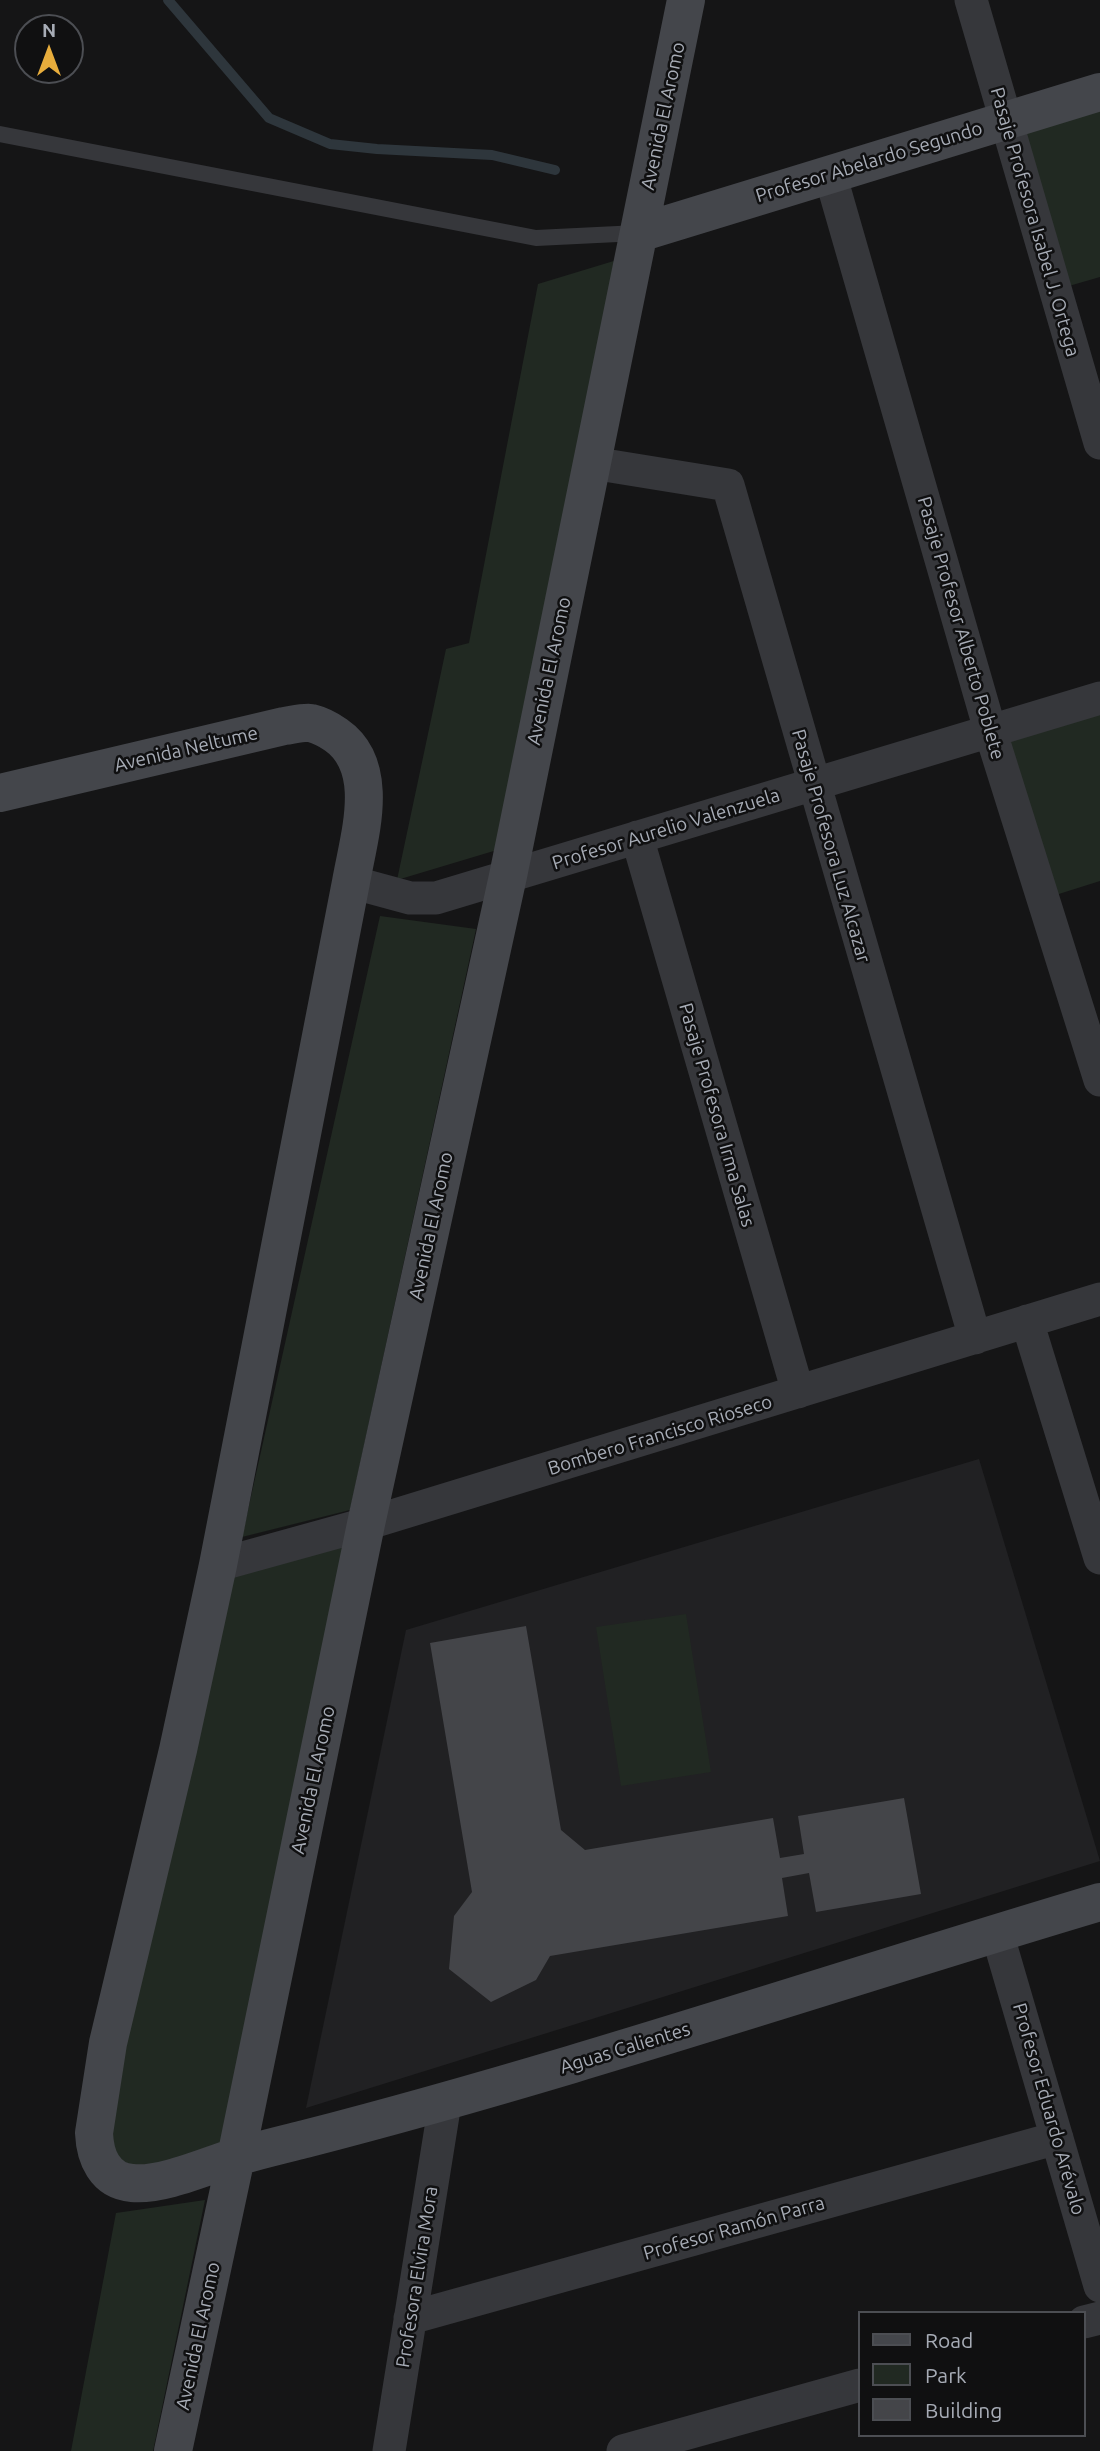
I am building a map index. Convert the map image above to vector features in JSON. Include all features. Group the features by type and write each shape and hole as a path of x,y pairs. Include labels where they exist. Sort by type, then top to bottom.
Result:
{"street":[{"name":"Avenida El Aromo","path":"173,2451 366,1524 508,876 686,0"},
{"name":"Pasaje Profesora Isabel J. Ortega","path":"971,0 1100,443"},
{"name":"Profesor Abelardo Segundo","path":"639,233 1100,92"},
{"name":"Pasaje Profesor Alberto Poblete","path":"830,174 990,730 1100,1080"},
{"name":"Pasaje Profesora Luz Alcazar","path":"592,463 728,485 975,1338"},
{"name":"Profesor Aurelio Valenzuela","path":"351,882 410,898 436,898 1100,698"},
{"name":"Avenida Neltume","path":"0,793 284,726 310,723 329,730 348,743 358,762 364,785 363,814 351,882"},
{"name":"Pasaje Profesora Irma Salas","path":"637,837 798,1392"},
{"path":"218,1565 351,882"},
{"name":"Bombero Francisco Rioseco","path":"218,1565 366,1524 1100,1299"},
{"path":"1027,1321 1100,1558"},
{"name":"Aguas Calientes","path":"218,1565 178,1750 108,2043 94,2147 99,2161 118,2180 147,2183 236,2157 446,2103 1100,1902"},
{"name":"Profesor Eduardo Arévalo","path":"997,1933 1100,2286"},
{"name":"Profesora Elvira Mora","path":"389,2451 446,2103"},
{"name":"Profesor Ramón Parra","path":"410,2318 1057,2138"},
{"path":"623,2451 858,2386"}],"lane":[{"path":"0,134 536,238 639,233"}],"shaded area":[{"path":"979,1459 1100,1861 306,2108 406,1630"}],"green space":[{"path":"1100,92 1100,277 1055,290 1006,120"},
{"path":"617,260 497,850 397,880 446,649 469,643 538,284"},
{"path":"1100,698 1100,881 1043,899 990,730"},
{"path":"380,916 476,929 350,1510 242,1537"},
{"path":"366,1524 236,2157 160,2180 94,2146 218,1565"},
{"path":"686,1614 711,1772 621,1786 596,1627"},
{"path":"205,2200 153,2451 71,2451 116,2213"}],"building":[{"path":"526,1626 561,1830 585,1850 773,1818 780,1858 804,1854 798,1816 904,1798 921,1894 816,1912 809,1873 782,1878 788,1916 550,1956 536,1980 491,2002 449,1969 454,1916 472,1892 430,1643"}],"waterway":[{"path":"168,0 269,118 330,144 492,155 555,170"}]}
